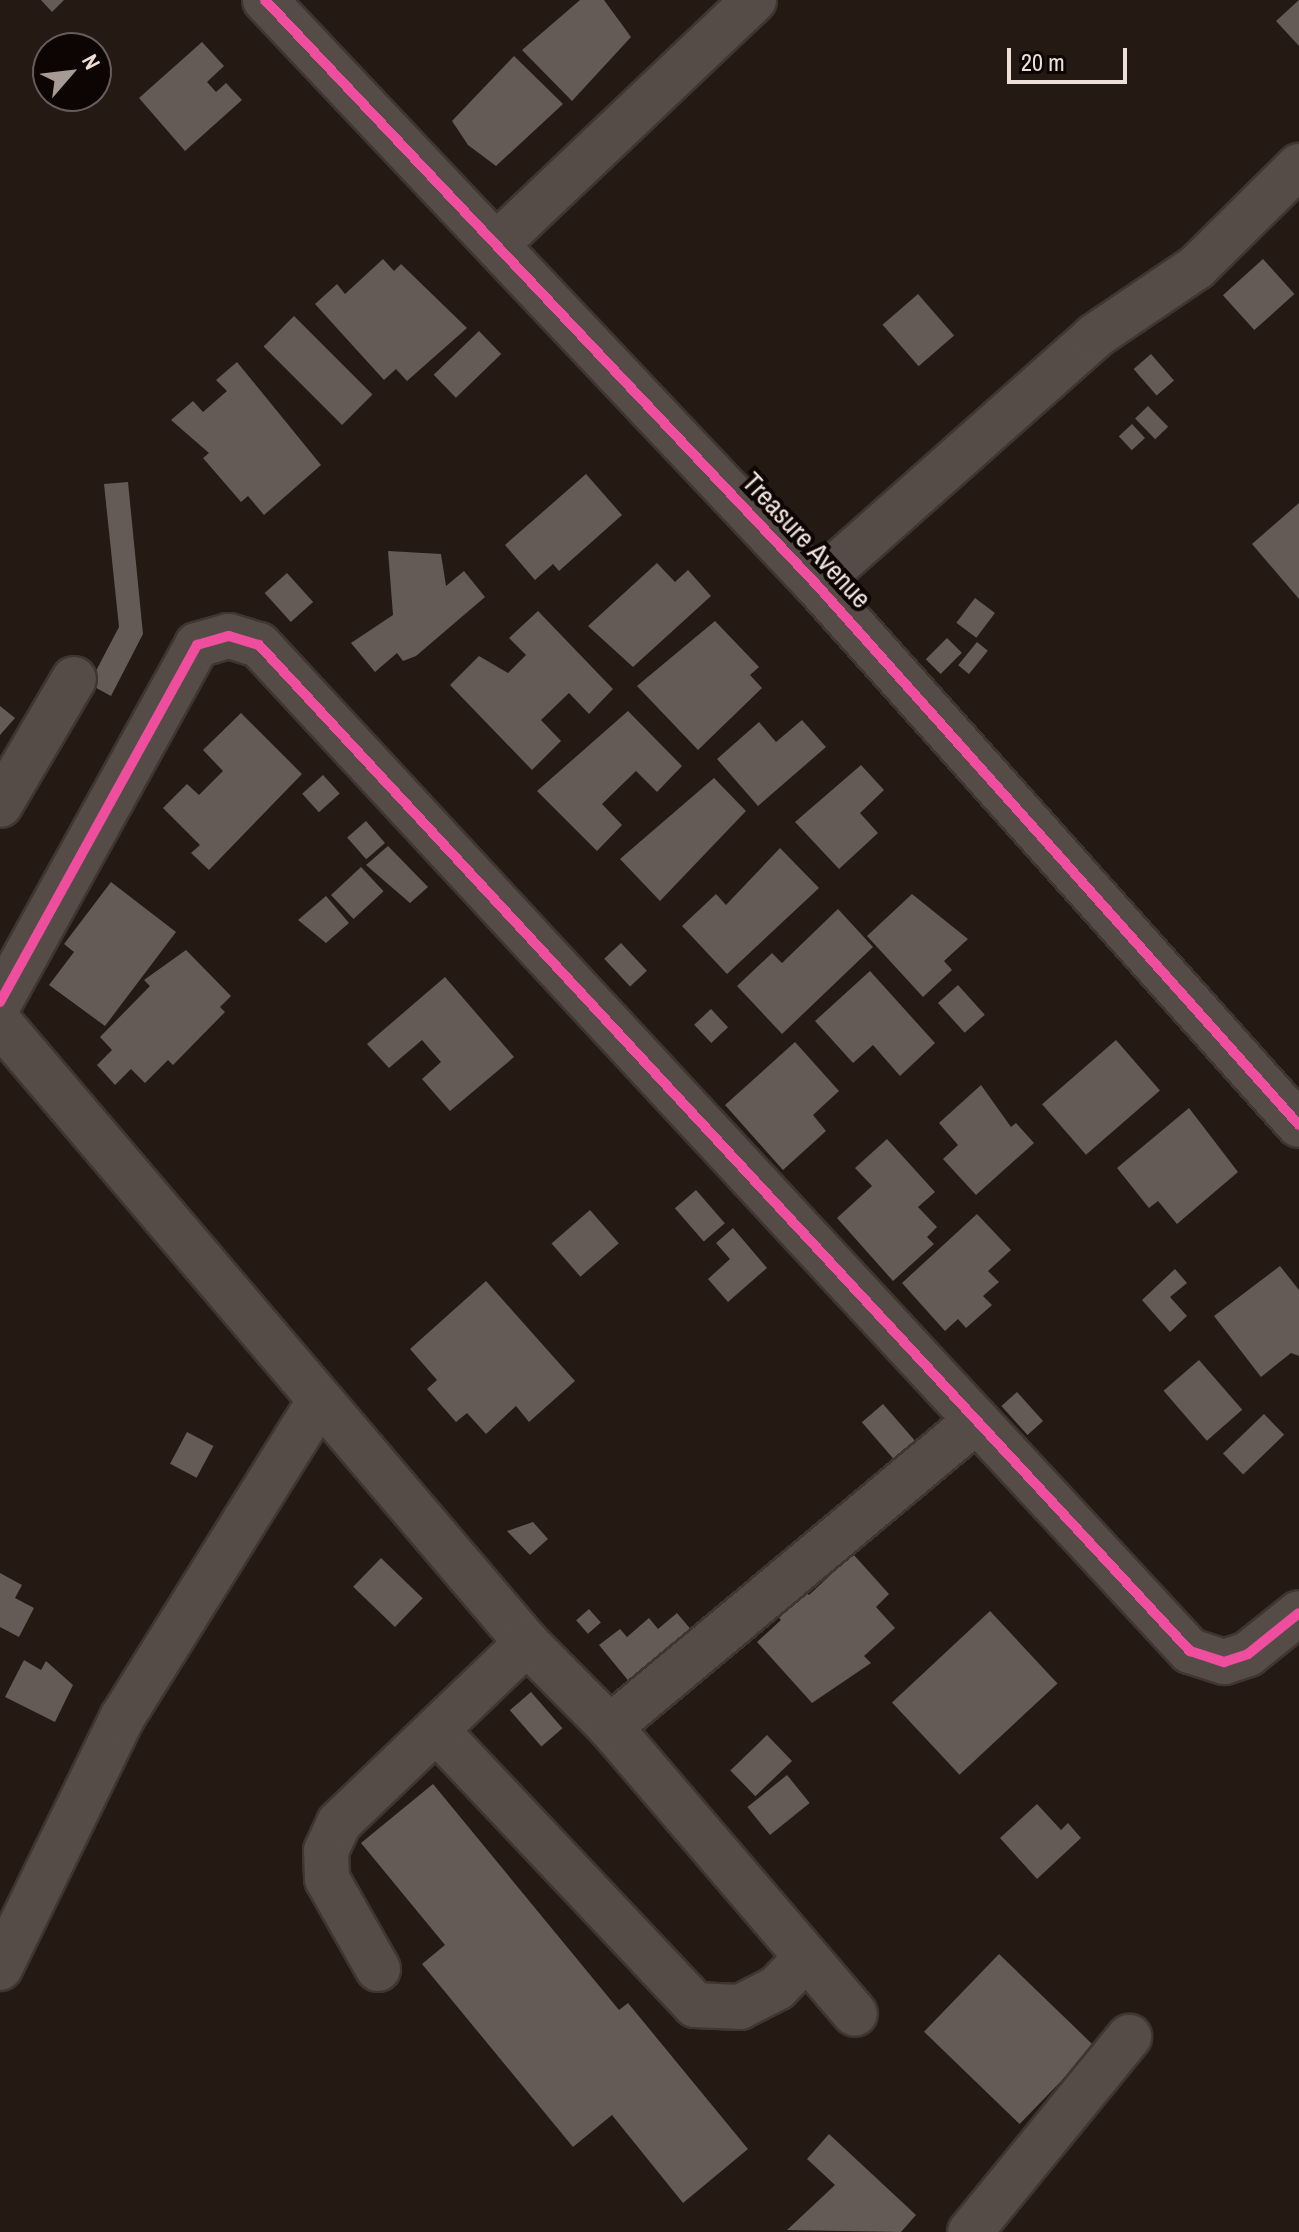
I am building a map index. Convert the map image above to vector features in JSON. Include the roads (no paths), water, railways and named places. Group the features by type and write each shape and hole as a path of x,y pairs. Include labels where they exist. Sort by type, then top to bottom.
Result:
{"street":[{"name":"Treasure Avenue","path":"265,0 498,243 816,584 1299,1125"},
{"path":"498,243 736,5"},
{"path":"816,584 1095,336 1197,267 1299,166"},
{"path":"0,1002 197,645 229,636 259,645 1190,1651 1224,1662 1236,1658 1299,1613"},
{"path":"0,805 74,679"},
{"path":"0,1023 319,1402 527,1643 610,1727 855,2014"},
{"path":"0,1968 122,1718 319,1402"},
{"path":"610,1727 976,1421"},
{"path":"378,1969 327,1879 326,1851 339,1823 438,1732 527,1643"},
{"path":"438,1732 695,2005 740,2007 777,1988 805,1959"},
{"path":"970,2232 1129,2037"}]}
